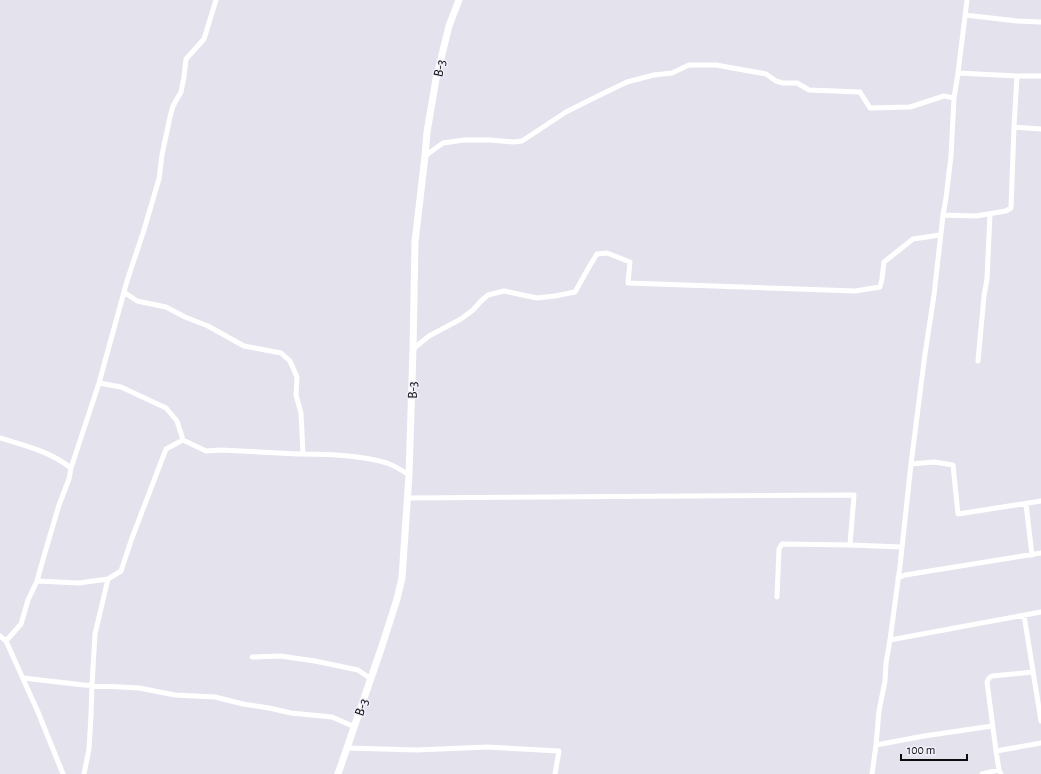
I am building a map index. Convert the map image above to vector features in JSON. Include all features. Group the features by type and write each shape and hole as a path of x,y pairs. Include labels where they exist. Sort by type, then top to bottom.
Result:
{"main road":[{"name":"B-3","path":"338,774 371,679 397,599 402,578 410,475 414,349 415,242 425,156 426,132 436,79 449,26 459,0"}],"street":[{"path":"6,641 20,624 28,600 37,581 59,505 69,479 71,468 99,383 124,292 159,179 162,155 170,117 173,106 181,92 186,58 204,39 216,0"},
{"path":"872,774 879,711 885,681 886,663 902,547 925,354 934,295 940,235 946,198 954,98 967,0"},
{"path":"965,15 1017,21 1041,22"},
{"path":"425,156 443,143 464,140 522,141 566,112 627,82 654,75 672,73 689,65 716,65 766,74 776,81 783,83 797,83 809,90 860,92 870,108 910,107 944,96 954,98"},
{"path":"958,73 1041,76"},
{"path":"943,215 976,216 1006,211 1011,208 1017,76"},
{"path":"1014,127 1041,129"},
{"path":"978,361 987,279 990,214"},
{"path":"414,349 429,336 461,319 473,310 488,295 504,291 537,298 575,292 597,254 607,253 630,262 628,284 855,291 880,287 884,262 913,239 940,235"},
{"path":"124,292 137,301 166,307 185,317 208,326 244,346 281,353 290,361 297,377 296,395 301,413 303,454"},
{"path":"99,383 121,387 166,408 177,421 183,440 206,451 220,450 318,454 361,458 389,464 410,475"},
{"path":"0,438 45,452 62,461 71,468"},
{"path":"37,581 79,583 108,579 121,572 132,538 166,449 183,440"},
{"path":"911,464 934,462 953,465 958,514 1041,501"},
{"path":"408,498 854,495 850,545"},
{"path":"1026,504 1032,555"},
{"path":"777,597 779,548 782,544 902,547"},
{"path":"898,578 905,575 1041,554"},
{"path":"84,774 91,715 95,634 108,579"},
{"path":"890,640 1041,612"},
{"path":"1024,615 1041,721"},
{"path":"0,636 6,641 23,678 63,774"},
{"path":"252,656 280,656 315,661 358,670 371,679"},
{"path":"982,774 1000,772 992,726 988,682 989,678 992,676 1033,672"},
{"path":"23,678 139,688 175,694 215,697 291,713 332,717 355,727"},
{"path":"876,745 992,726"},
{"path":"996,751 1041,743"},
{"path":"347,748 417,750 487,747 559,751 555,774"}]}
